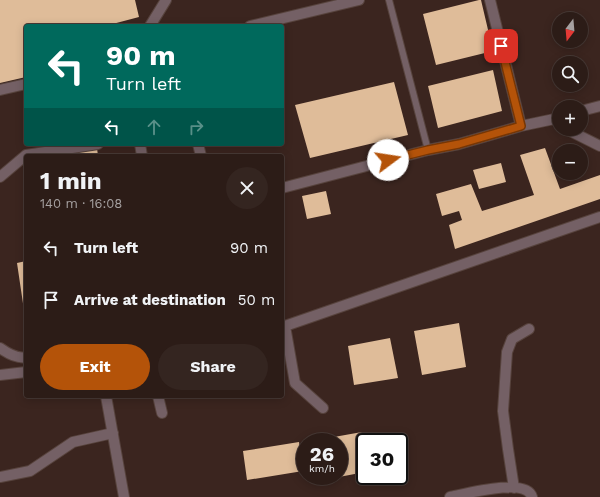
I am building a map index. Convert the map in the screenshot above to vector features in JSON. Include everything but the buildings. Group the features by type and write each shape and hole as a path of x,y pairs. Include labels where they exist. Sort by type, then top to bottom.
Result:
{"street":[{"path":"151,24 166,0"},
{"path":"258,24 358,0"},
{"path":"490,0 521,126"},
{"path":"0,90 24,84"},
{"path":"588,109 600,106"},
{"path":"284,187 428,150 459,144 521,126 552,119"},
{"path":"580,136 600,146"},
{"path":"33,154 85,146"},
{"path":"0,177 24,157"},
{"path":"323,408 295,382 284,326 600,217"},
{"path":"514,488 503,411 507,352 512,339 529,329"},
{"path":"0,348 21,358 24,357"},
{"path":"0,375 24,372"},
{"path":"106,398 124,497"},
{"path":"158,398 162,413"},
{"path":"0,477 30,471 73,442 113,433"},
{"path":"450,497 503,487 525,488 532,494 532,497"}],"lane":[{"path":"389,0 428,150"}],"route":[{"path":"388,160 459,144 521,126 501,46"}]}
